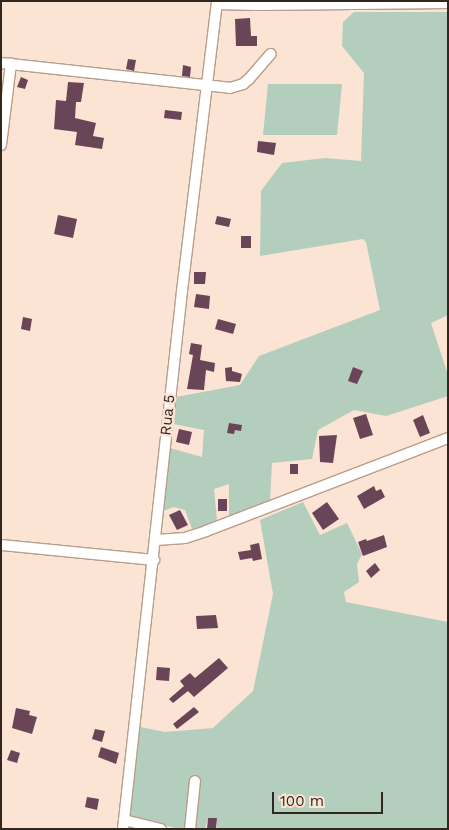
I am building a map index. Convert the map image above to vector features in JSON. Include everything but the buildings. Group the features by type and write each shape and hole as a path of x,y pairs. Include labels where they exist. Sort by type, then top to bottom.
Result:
{"street":[{"path":"217,2 257,5 448,3"},
{"name":"Rua 5","path":"124,824 182,291 217,2"},
{"path":"1,145 6,64 230,88 243,84 271,54"},
{"path":"156,540 185,538 206,531 448,438"},
{"path":"1,545 154,560"},
{"path":"190,829 195,781"},
{"path":"124,824 161,829"}],"green space":[{"path":"354,12 448,12 448,315 431,323 448,375 448,396 386,416 354,410 318,430 312,459 272,463 270,501 229,518 229,484 214,489 217,521 192,529 185,510 174,507 163,511 170,448 202,457 204,430 173,424 176,397 240,385 259,356 380,310 366,242 363,239 260,256 261,191 282,163 325,158 361,161 364,73 342,46 343,22"},
{"path":"268,84 342,84 337,135 263,135"},
{"path":"303,502 320,535 347,523 362,554 357,564 359,582 344,592 346,602 448,622 448,829 217,829 217,818 208,818 205,829 180,829 129,817 140,727 165,732 213,728 253,691 273,594 260,520"}]}
